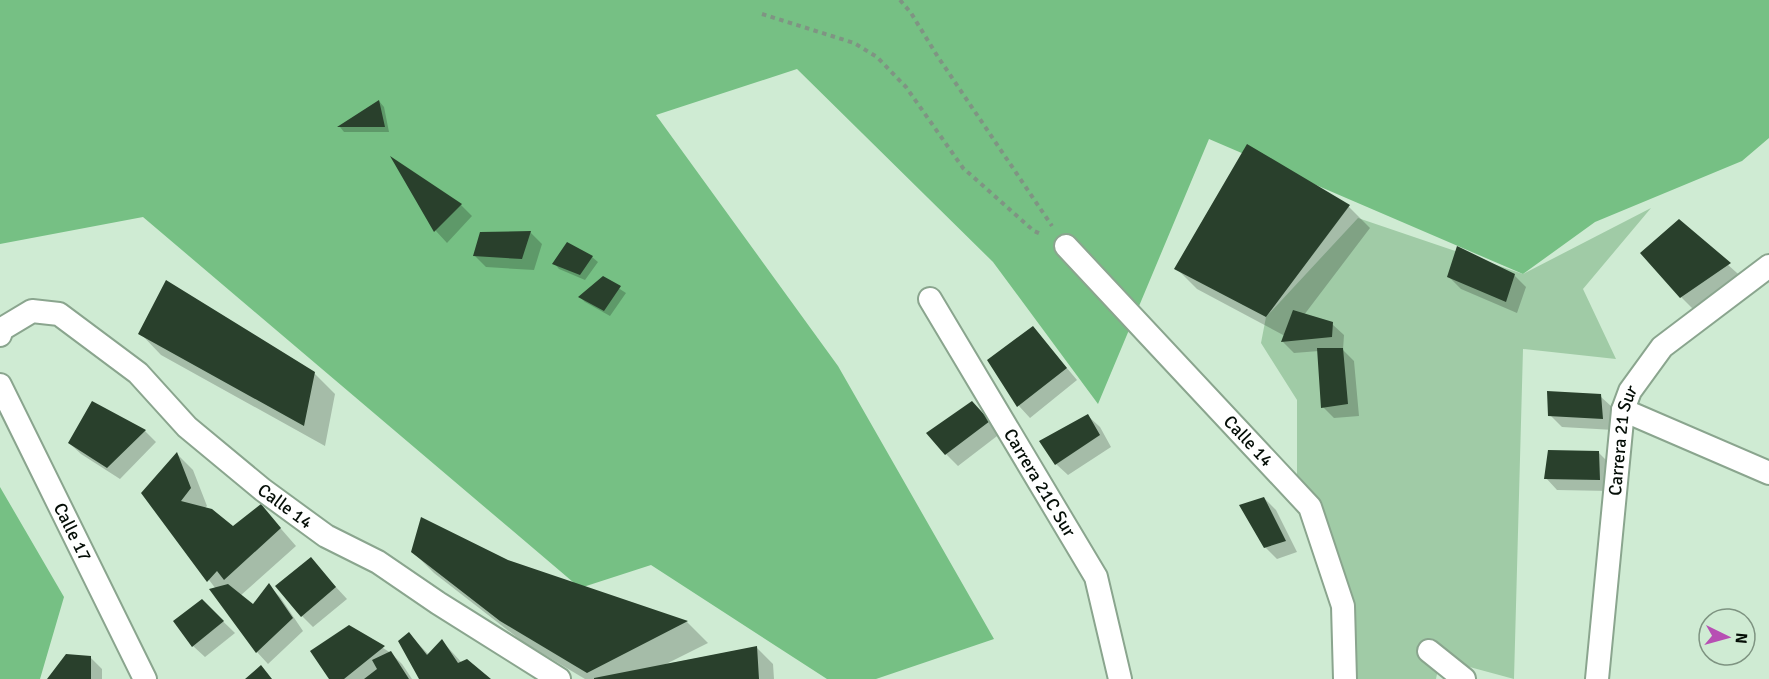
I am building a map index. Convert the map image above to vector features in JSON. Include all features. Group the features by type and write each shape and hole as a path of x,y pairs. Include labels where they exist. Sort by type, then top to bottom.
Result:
{"street":[{"name":"Calle 14","path":"1066,246 1310,507 1343,606 1345,679"},
{"name":"Carrera 21 Sur","path":"1598,679 1623,410 1630,391 1662,347 1766,271"},
{"name":"Carrera 21C Sur","path":"930,299 1096,577 1120,679"},
{"name":"Calle 14","path":"0,335 3,329 32,311 59,314 138,373 187,427 263,490 326,536 378,562 438,603 559,679"},
{"name":"Calle 17","path":"0,385 145,679"},
{"path":"1623,410 1769,473"},
{"path":"1429,651 1464,679"}],"path":[{"path":"900,0 911,13 938,57 1066,246"},
{"path":"762,14 854,43 877,57 906,87 963,168 1034,231 1066,246"}],"green space":[{"path":"0,0 1769,0 1769,138 1742,161 1595,222 1523,274 1209,139 1098,404 993,262 797,69 656,115 838,366 994,639 876,679 827,679 651,565 580,588 143,217 0,244"},
{"path":"1651,208 1583,289 1616,359 1523,349 1514,679 1440,659 1436,679 1345,679 1343,610 1297,503 1297,400 1261,343 1266,317 1358,218 1523,274"},
{"path":"0,487 64,597 40,679 0,679"}],"building":[{"path":"379,100 385,127 337,127"},
{"path":"1247,144 1350,205 1266,317 1174,269"},
{"path":"390,156 462,204 434,232"},
{"path":"1679,219 1731,263 1680,298 1640,253"},
{"path":"531,231 522,259 473,256 480,232"},
{"path":"567,242 593,256 580,275 552,264"},
{"path":"1457,246 1515,274 1506,302 1447,277"},
{"path":"603,276 621,286 604,311 578,297"},
{"path":"166,280 315,372 304,426 138,334"},
{"path":"1293,310 1333,322 1332,337 1281,342"},
{"path":"1033,326 1067,368 1017,407 987,360"},
{"path":"1317,348 1343,348 1348,404 1321,408"},
{"path":"1547,391 1601,394 1603,419 1548,416"},
{"path":"92,401 146,430 107,468 68,443"},
{"path":"972,401 990,421 945,455 926,433"},
{"path":"1088,414 1100,435 1055,465 1039,441"},
{"path":"1548,450 1599,451 1600,480 1544,479"},
{"path":"177,452 191,488 181,501 212,509 233,526 261,504 281,528 224,580 217,571 207,582 141,493"},
{"path":"1264,497 1286,541 1264,548 1239,505"},
{"path":"421,517 508,560 688,621 587,673 500,621 411,552"},
{"path":"311,557 336,587 301,617 275,586"},
{"path":"269,583 293,618 256,653 209,589 228,584 253,604"},
{"path":"202,599 224,621 192,647 173,621"},
{"path":"349,625 385,646 344,679 329,679 310,651"},
{"path":"409,632 427,655 442,639 458,663 467,659 491,679 419,679 398,641"},
{"path":"757,646 759,679 594,679 594,678"},
{"path":"391,651 409,679 364,679 377,669 372,660"},
{"path":"66,654 91,656 91,679 47,679"},
{"path":"261,665 272,679 245,679"}]}
